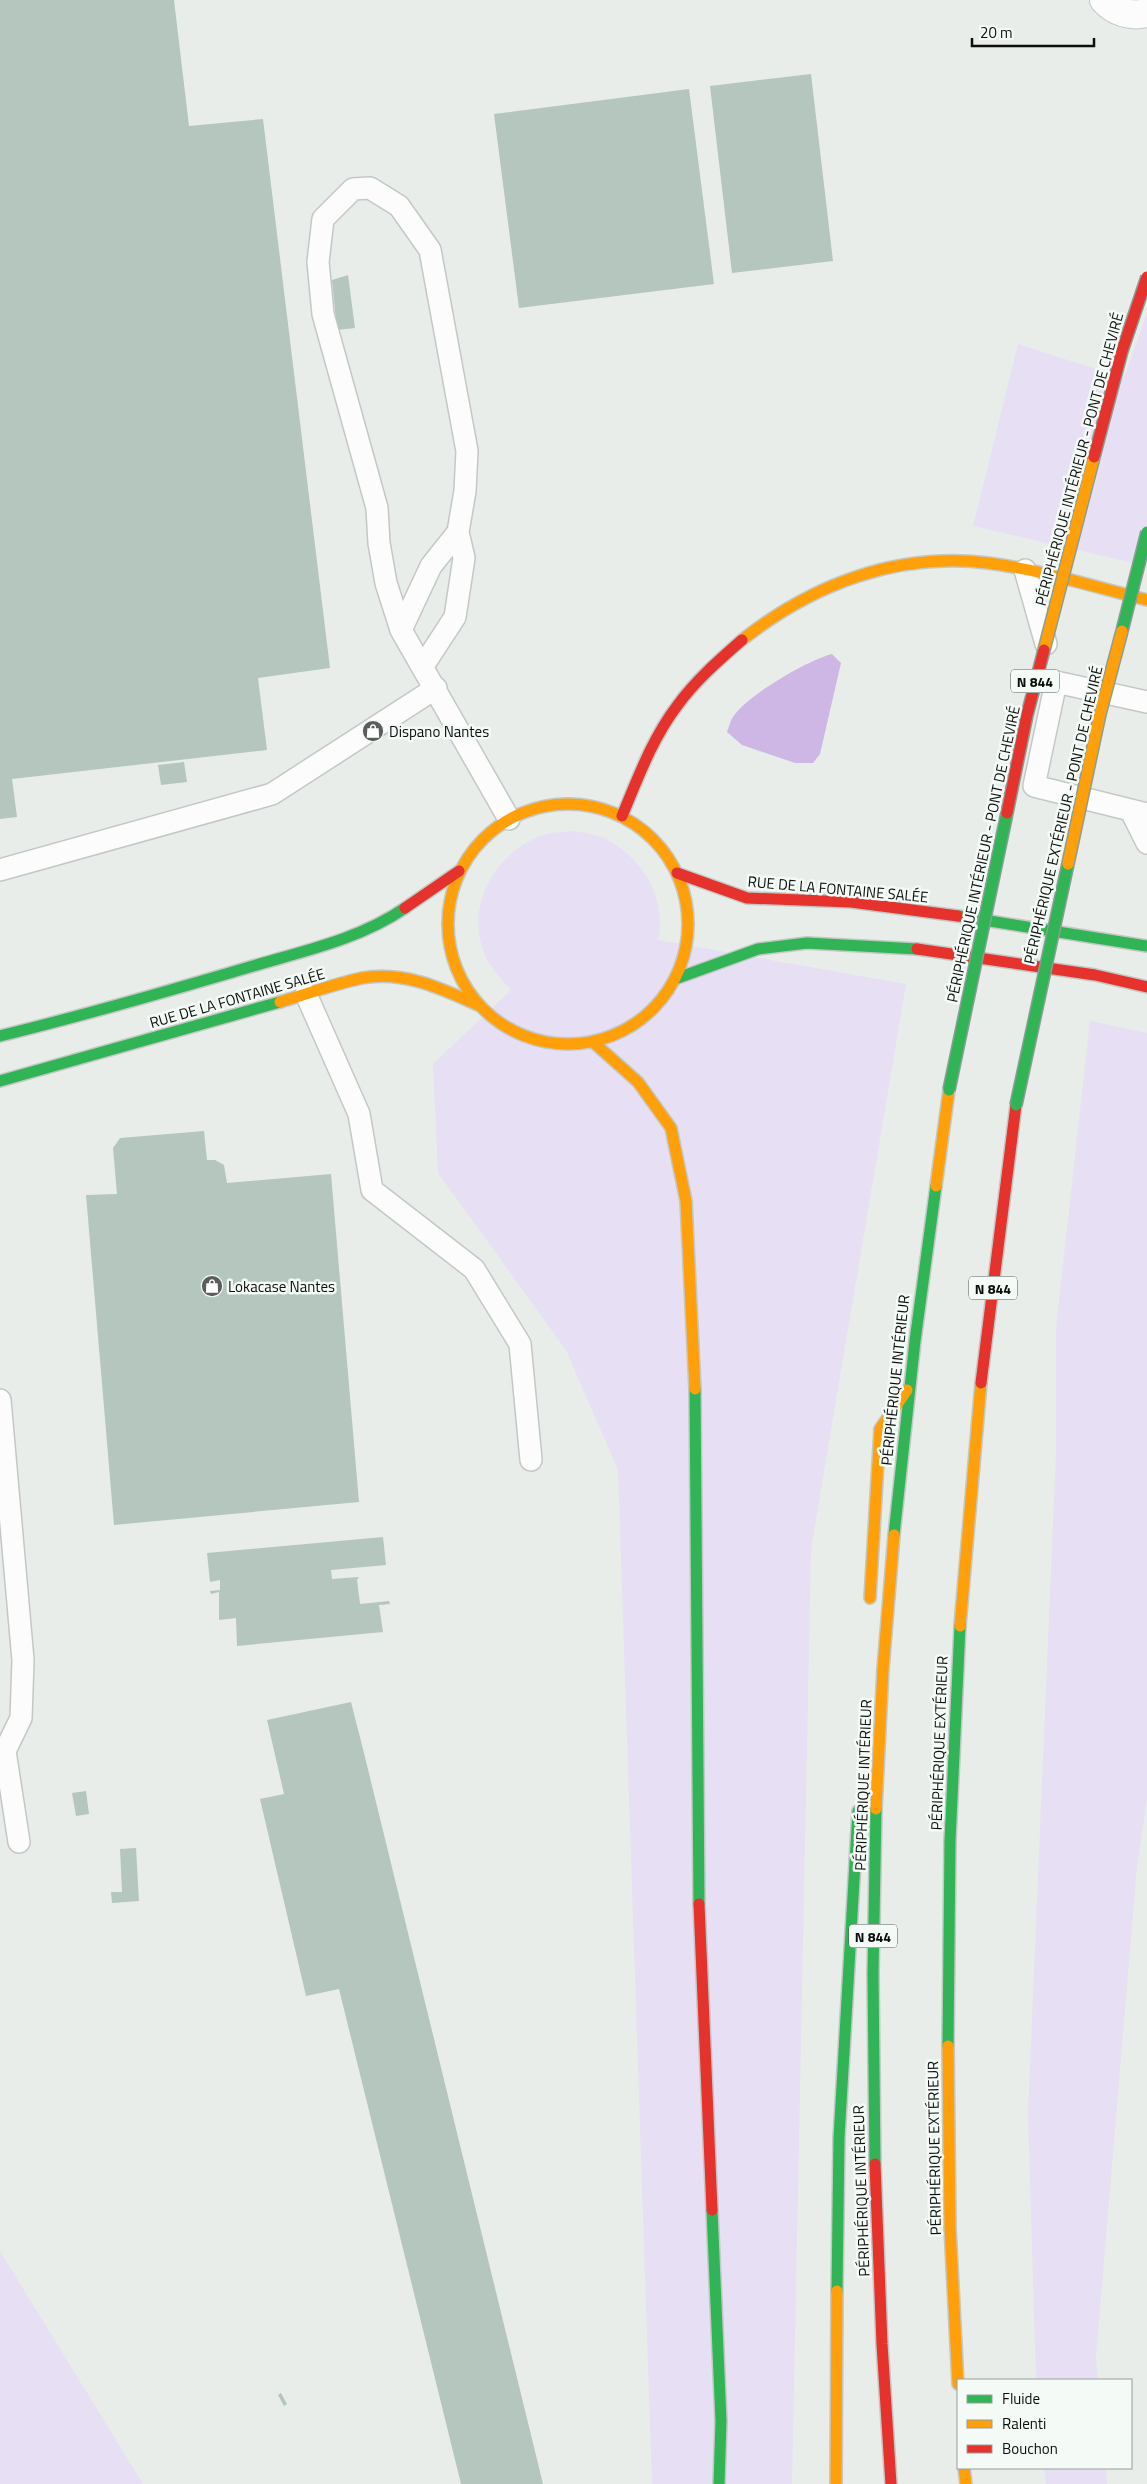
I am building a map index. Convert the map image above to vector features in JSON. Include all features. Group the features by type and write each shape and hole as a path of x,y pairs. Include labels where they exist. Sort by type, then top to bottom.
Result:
{"main road":[{"name":"PÉRIPHÉRIQUE INTÉRIEUR - PONT DE CHEVIRÉ","path":"949,1090 1027,715 1117,370 1147,277"},
{"name":"PÉRIPHÉRIQUE EXTÉRIEUR - PONT DE CHEVIRÉ","path":"1016,1106 1100,714 1147,532"},
{"path":"622,816 652,746 674,709 702,677 762,622 792,602 864,572 904,565 950,562 987,563 1025,570 1147,600"},
{"path":"560,803 592,805 622,816 636,824 660,846 677,873 686,904 688,936 683,958 675,979 667,993 647,1015 622,1032 593,1042 575,1044 540,1041 508,1028 480,1006 458,972 447,934 449,901 459,870 477,844 488,833 529,809 560,803"},
{"name":"RUE DE LA FONTAINE SALÉE","path":"5,1034 107,1010 324,945 386,921 459,870"},
{"name":"RUE DE LA FONTAINE SALÉE","path":"677,873 747,898 851,902 935,912 1147,946"},
{"path":"675,979 758,949 807,943 921,948 1095,976 1147,987"},
{"name":"RUE DE LA FONTAINE SALÉE","path":"0,1081 363,978 389,976 420,980 480,1006"},
{"path":"0,1040 5,1034"},
{"path":"593,1042 638,1082 671,1128 686,1201 695,1396 699,1921 721,2420 719,2484"},
{"name":"PÉRIPHÉRIQUE INTÉRIEUR","path":"892,2484 880,2332 873,2113 872,1983 876,1830 889,1594 908,1389 949,1090"},
{"name":"PÉRIPHÉRIQUE EXTÉRIEUR","path":"958,2379 948,2180 947,2078 949,1866 957,1674 965,1550 979,1396 1016,1106"},
{"path":"870,1607 880,1429 908,1389"},
{"path":"836,2484 835,2383 839,2138 858,1804"},
{"path":"964,2469 966,2484"}],"street":[{"path":"1104,0 1115,10 1129,14 1147,13"}],"lane":[{"path":"423,666 455,617 464,558 458,532 465,491 467,451 430,250 399,206 370,188 353,189 323,220 318,262 323,314 377,508 379,543 386,583 401,630 436,688 509,819"},
{"path":"401,630 431,566 458,532"},
{"path":"1025,570 1056,682 1034,786 1139,813 1147,843"},
{"path":"1056,682 1147,702"},
{"path":"0,870 272,794 436,688"},
{"path":"306,994 359,1114 372,1190 474,1269 520,1344 531,1460"},
{"path":"0,1400 23,1660 21,1718 3,1752 19,1842"}],"shaded area":[{"path":"1147,313 1147,566 973,526 1018,344 1124,378"},
{"path":"832,654 841,663 820,754 813,763 795,763 742,745 727,732 733,717 764,689 808,663"},
{"path":"574,831 604,838 618,846 640,867 649,880 659,909 658,940 906,984 811,1549 792,2484 652,2484 618,1470 566,1350 438,1173 433,1064 511,990 493,968 484,953 479,935 482,899 489,882 511,854 526,843 543,835"},
{"path":"1090,1021 1147,1033 1147,1800 1137,1866 1096,2357 1098,2379 1036,2379 1028,2114 1056,1451 1056,1328"},
{"path":"0,2251 143,2484 0,2484"},
{"path":"1044,2469 1106,2469 1107,2484 1046,2484"}],"building":[{"path":"0,0 174,0 189,126 263,119 330,668 258,678 267,750 12,779 17,817 0,819"},
{"path":"811,74 833,261 732,273 710,86"},
{"path":"689,89 714,284 519,308 494,114"},
{"path":"348,275 355,328 337,330 332,280"},
{"path":"184,762 187,782 161,785 158,765"},
{"path":"204,1131 207,1160 215,1160 224,1165 227,1183 331,1174 359,1502 114,1525 86,1195 117,1194 113,1148 120,1138"},
{"path":"383,1537 386,1565 331,1570 332,1579 359,1577 357,1580 360,1604 389,1601 390,1604 379,1605 383,1632 237,1646 236,1618 219,1620 219,1592 211,1594 210,1591 220,1590 220,1580 210,1582 207,1553"},
{"path":"351,1702 543,2484 461,2484 339,1989 306,1996 260,1799 284,1794 267,1720"},
{"path":"86,1791 89,1814 76,1816 72,1793"},
{"path":"136,1848 139,1901 112,1903 111,1892 122,1892 120,1849"},
{"path":"281,2393 287,2404 284,2406 278,2395"}],"traffic: fast":[{"path":"1122,631 1147,532"},
{"path":"949,1090 1007,813"},
{"path":"1016,1105 1068,864"},
{"path":"0,1036 64,1020 331,943 369,928 405,908"},
{"path":"958,916 1147,946"},
{"path":"675,979 758,949 807,943 917,949"},
{"path":"0,1081 280,1002"},
{"path":"894,1535 915,1341 936,1186"},
{"path":"695,1389 699,1904"},
{"path":"948,2046 950,1841 960,1626"},
{"path":"875,2164 873,1974 876,1809"},
{"path":"837,2291 839,2138 858,1811"},
{"path":"712,2210 721,2421 719,2484"}],"traffic: slow":[{"path":"1044,650 1094,457"},
{"path":"742,640 769,620 827,588 858,576 889,568 921,563 954,561 1008,566 1048,574 1147,600"},
{"path":"1068,864 1100,714 1122,631"},
{"path":"556,804 580,804 603,809 625,818 653,839 668,857 679,878 686,901 688,924 686,947 679,970 668,991 653,1009 625,1030 603,1039 580,1044 556,1044 533,1039 511,1030 492,1017 475,1000 462,981 453,959 448,936 448,912 453,889 462,867 475,848 492,831 511,818 533,809 556,804"},
{"path":"280,1002 341,983 377,976 408,979 422,983 452,993 480,1006"},
{"path":"593,1042 638,1082 671,1128 686,1201 695,1389"},
{"path":"936,1186 949,1090"},
{"path":"960,1626 981,1383"},
{"path":"870,1598 880,1429 907,1390"},
{"path":"876,1809 883,1669 894,1535"},
{"path":"948,2046 950,2227 958,2379"},
{"path":"836,2484 837,2291"},
{"path":"964,2469 966,2484"}],"traffic: jam":[{"path":"1094,457 1122,351 1147,277"},
{"path":"622,816 646,759 668,719 699,679 742,640"},
{"path":"1007,813 1027,715 1044,650"},
{"path":"405,908 459,871"},
{"path":"677,873 747,898 851,902 958,916"},
{"path":"917,949 1095,975 1147,987"},
{"path":"981,1383 1016,1105"},
{"path":"699,1904 712,2210"},
{"path":"875,2164 882,2344 891,2484"}],"place":[{"name":"Dispano Nantes","path":"373,731"},
{"name":"Lokacase Nantes","path":"212,1286"}]}
